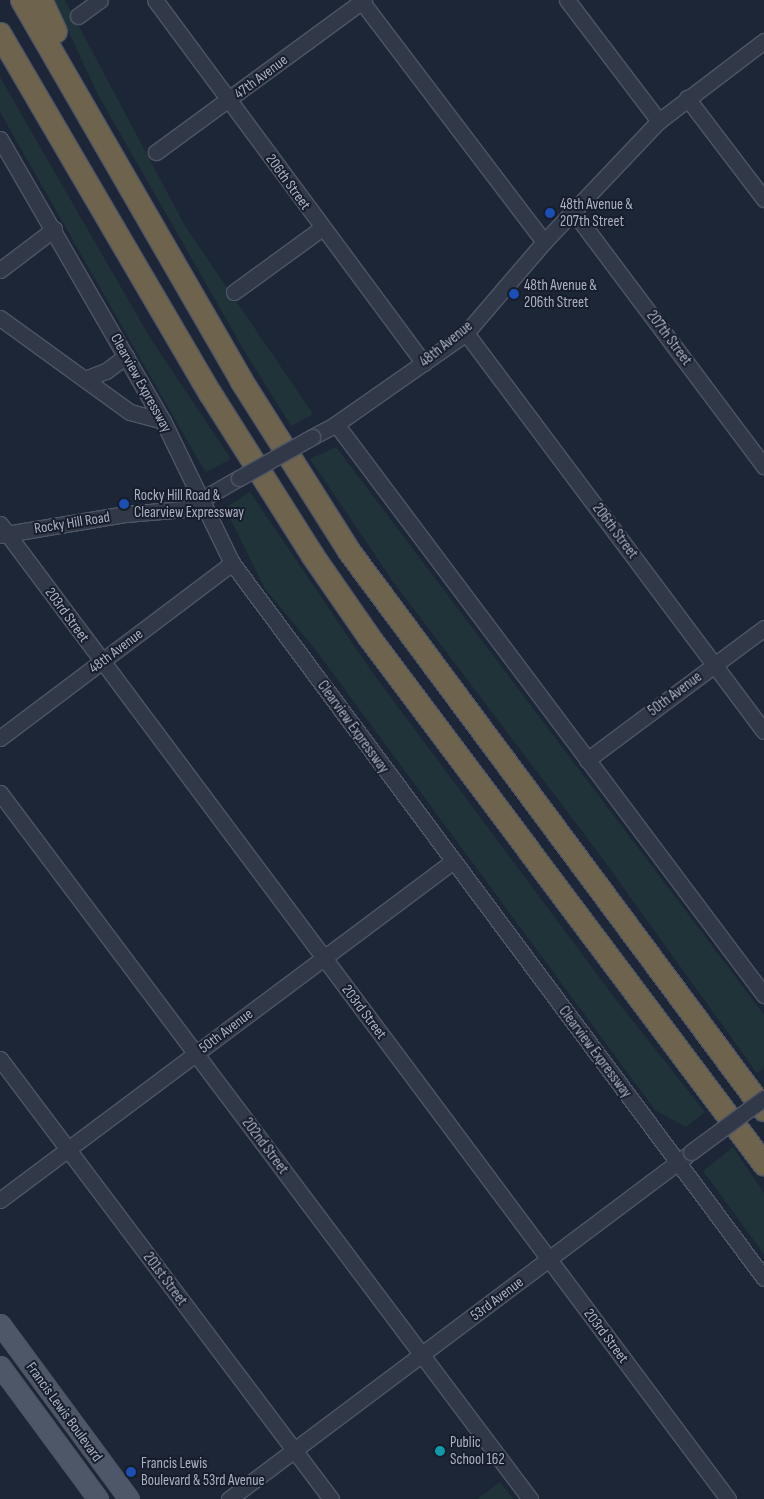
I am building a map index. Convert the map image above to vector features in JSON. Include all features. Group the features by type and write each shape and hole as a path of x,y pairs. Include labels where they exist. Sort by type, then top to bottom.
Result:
{"highway":[{"path":"22,0 129,181 241,380 349,551 764,1110"},
{"path":"41,0 129,181"},
{"path":"0,34 210,393 313,556 369,637 764,1164"},
{"path":"0,41 22,73"}],"main road":[{"name":"Francis Lewis Boulevard","path":"0,1324 129,1499"},
{"name":"Francis Lewis Boulevard","path":"0,1366 98,1499"}],"street":[{"path":"78,16 100,0"},
{"name":"206th Street","path":"155,0 322,228 424,363"},
{"path":"567,0 659,121"},
{"path":"363,1 544,242"},
{"name":"47th Avenue","path":"156,152 363,1"},
{"name":"48th Avenue","path":"202,502 238,478 336,424 466,333 544,242 659,121 687,98 764,42"},
{"path":"687,98 764,199"},
{"name":"Clearview Expressway","path":"0,139 54,228 163,422 232,563 452,862 764,1278"},
{"name":"207th Street","path":"573,211 764,466"},
{"path":"0,270 54,228"},
{"path":"234,292 322,228"},
{"path":"0,318 136,416 163,422"},
{"name":"206th Street","path":"466,333 764,730"},
{"path":"85,379 106,371 126,356"},
{"path":"336,424 764,995"},
{"name":"Rocky Hill Road","path":"2,531 126,514 185,509 202,502"},
{"name":"203rd Street","path":"2,531 728,1499"},
{"name":"48th Avenue","path":"0,738 232,563"},
{"name":"50th Avenue","path":"587,760 764,628"},
{"name":"202nd Street","path":"0,793 530,1499"},
{"name":"50th Avenue","path":"0,1200 452,862"},
{"name":"201st Street","path":"0,1059 331,1499"},
{"name":"53rd Avenue","path":"230,1499 764,1098"}],"green space":[{"path":"54,0 65,0 185,226 313,414 291,426 245,352 98,95"},
{"path":"0,77 149,336 231,459 206,472 197,458 0,112"},
{"path":"336,447 764,1015 764,1068 757,1073 594,847 394,583 310,459"},
{"path":"250,492 372,672 617,1001 705,1112 686,1127 655,1110 315,649 265,589 229,516 228,506"},
{"path":"733,1147 764,1193 764,1254 703,1171"},
{"path":"500,1482 513,1499 477,1499"}],"place":[{"name":"48th Avenue & 207th Street","path":"550,213"},
{"name":"48th Avenue & 206th Street","path":"514,294"},
{"name":"Rocky Hill Road & Clearview Expressway","path":"124,504"},
{"name":"Public School 162","path":"440,1451"},
{"name":"Francis Lewis Boulevard & 53rd Avenue","path":"131,1472"}]}
